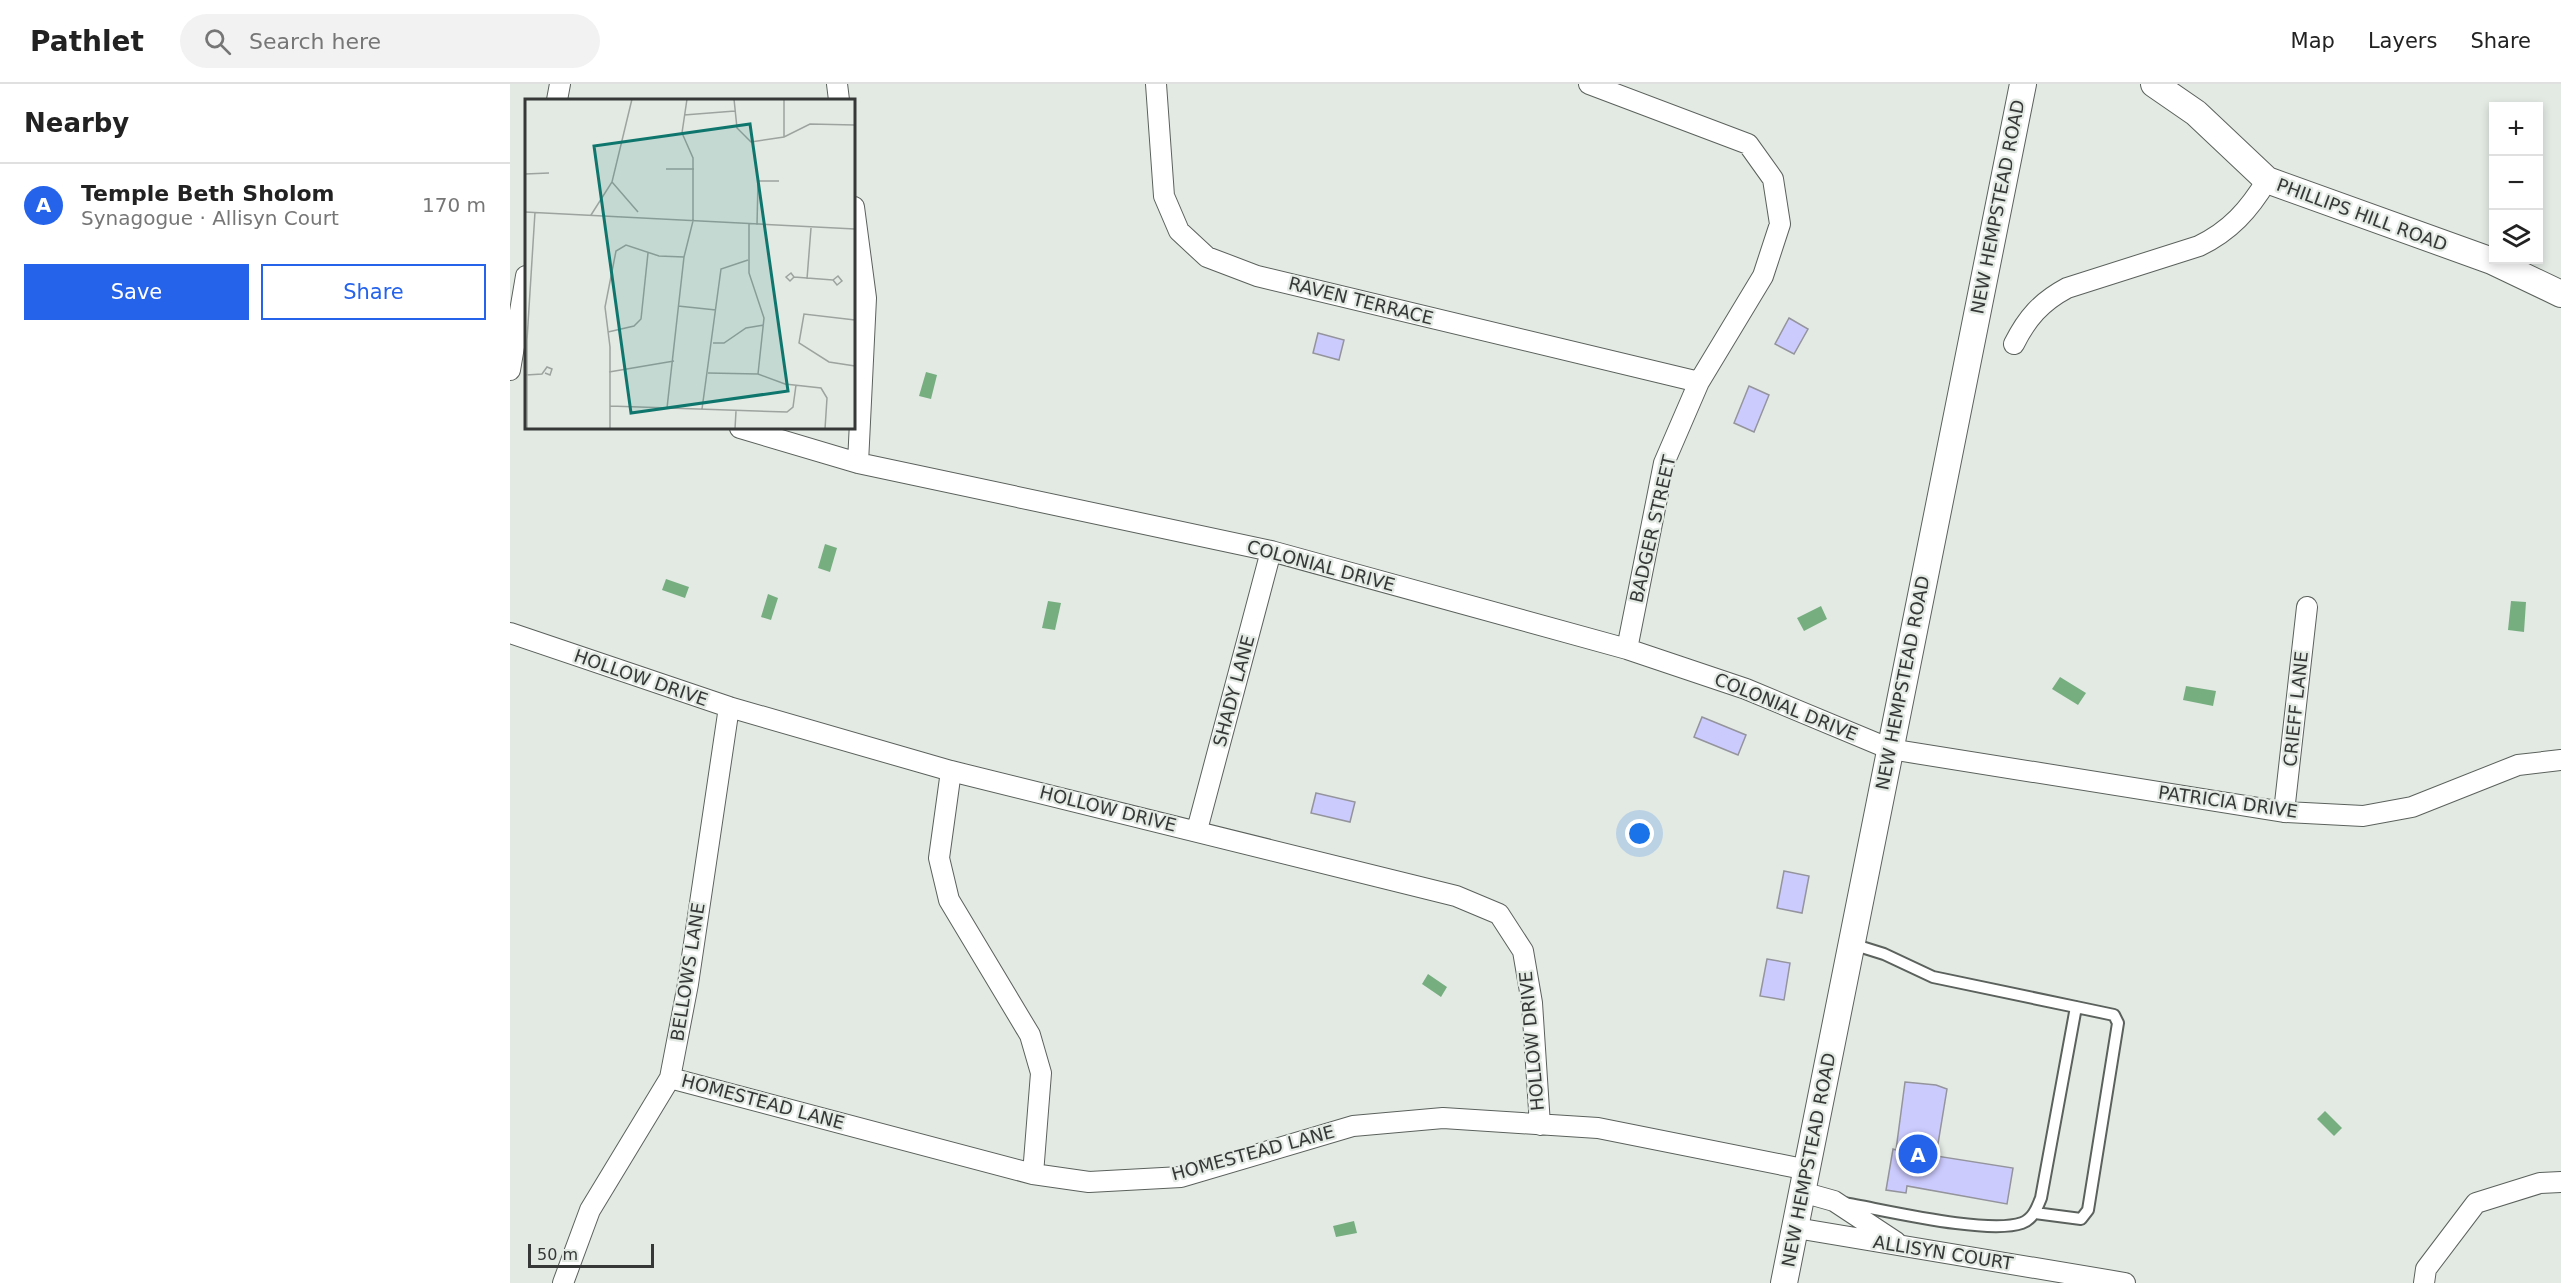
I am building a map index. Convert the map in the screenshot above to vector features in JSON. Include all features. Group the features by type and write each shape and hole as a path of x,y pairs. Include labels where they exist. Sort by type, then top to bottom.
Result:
{"street":[{"path":"557,99 560,84"},
{"path":"837,84 839,99"},
{"name":"RAVEN TERRACE","path":"1156,84 1164,196 1179,231 1207,257 1257,276 1700,382"},
{"name":"BADGER STREET","path":"1589,84 1748,144 1773,179 1780,224 1764,276 1700,382 1664,463 1627,649"},
{"name":"NEW HEMPSTEAD ROAD","path":"1785,1283 2023,84"},
{"name":"PHILLIPS HILL ROAD","path":"2154,84 2196,113 2267,180 2492,261 2561,294"},
{"path":"2014,344 2030,315 2052,296 2067,288 2199,246 2217,237 2235,223 2254,201 2267,180"},
{"path":"855,215 866,298 858,464"},
{"path":"516,363 525,285"},
{"name":"COLONIAL DRIVE","path":"743,429 858,464 1271,551 1627,649 1746,688 1890,749"},
{"name":"SHADY LANE","path":"1197,830 1271,551"},
{"name":"CRIEFF LANE","path":"2284,812 2307,607"},
{"name":"HOLLOW DRIVE","path":"510,633 729,707 951,771 1197,830 1456,896 1499,914 1523,951 1532,1003 1540,1125"},
{"name":"BELLOWS LANE","path":"563,1283 590,1210 670,1078 688,984 729,707"},
{"name":"PATRICIA DRIVE","path":"1890,749 2284,812 2363,816 2412,807 2518,765 2561,760"},
{"path":"951,771 939,858 949,900 1030,1035 1041,1073 1033,1174"},
{"name":"HOMESTEAD LANE","path":"670,1078 1033,1174 1089,1182 1180,1177 1353,1126 1443,1118 1598,1128 1805,1181 1903,1247"},
{"path":"2424,1283 2426,1269 2476,1203 2540,1183 2561,1182"},
{"name":"ALLISYN COURT","path":"1796,1228 2125,1283"}],"lane":[{"path":"1852,944 1884,954 1933,977 2114,1015 2118,1023 2088,1210 2081,1219 2036,1213"},
{"path":"1834,1201 1996,1228 2025,1222 2036,1213 2041,1198 2076,1007"}],"shaded area":[{"path":"926,372 937,375 931,399 919,396"},
{"path":"825,544 837,548 830,572 818,568"},
{"path":"666,579 689,587 685,598 662,590"},
{"path":"768,594 778,598 771,620 761,617"},
{"path":"1048,601 1061,603 1055,630 1042,628"},
{"path":"2511,601 2526,602 2524,632 2508,630"},
{"path":"1821,606 1827,619 1804,631 1797,618"},
{"path":"2060,677 2086,693 2078,705 2052,689"},
{"path":"2186,686 2216,691 2213,706 2183,700"},
{"path":"1428,974 1447,987 1441,997 1422,984"},
{"path":"2325,1111 2342,1128 2334,1136 2317,1119"},
{"path":"1354,1221 1357,1233 1336,1237 1333,1226"}],"building":[{"path":"1789,318 1808,329 1794,354 1775,344"},
{"path":"1318,333 1344,340 1339,360 1313,353"},
{"path":"1749,386 1769,395 1754,432 1734,423"},
{"path":"1702,717 1746,735 1738,755 1694,737"},
{"path":"1316,793 1355,802 1350,822 1311,813"},
{"path":"1784,871 1809,876 1802,913 1777,908"},
{"path":"1767,959 1790,963 1784,1000 1760,996"},
{"path":"1905,1082 1936,1085 1947,1089 1936,1156 2013,1168 2007,1204 1907,1186 1906,1193 1886,1190 1893,1149 1896,1150"}],"place":[{"name":"Temple Beth Sholom","path":"1918,1154"}]}
